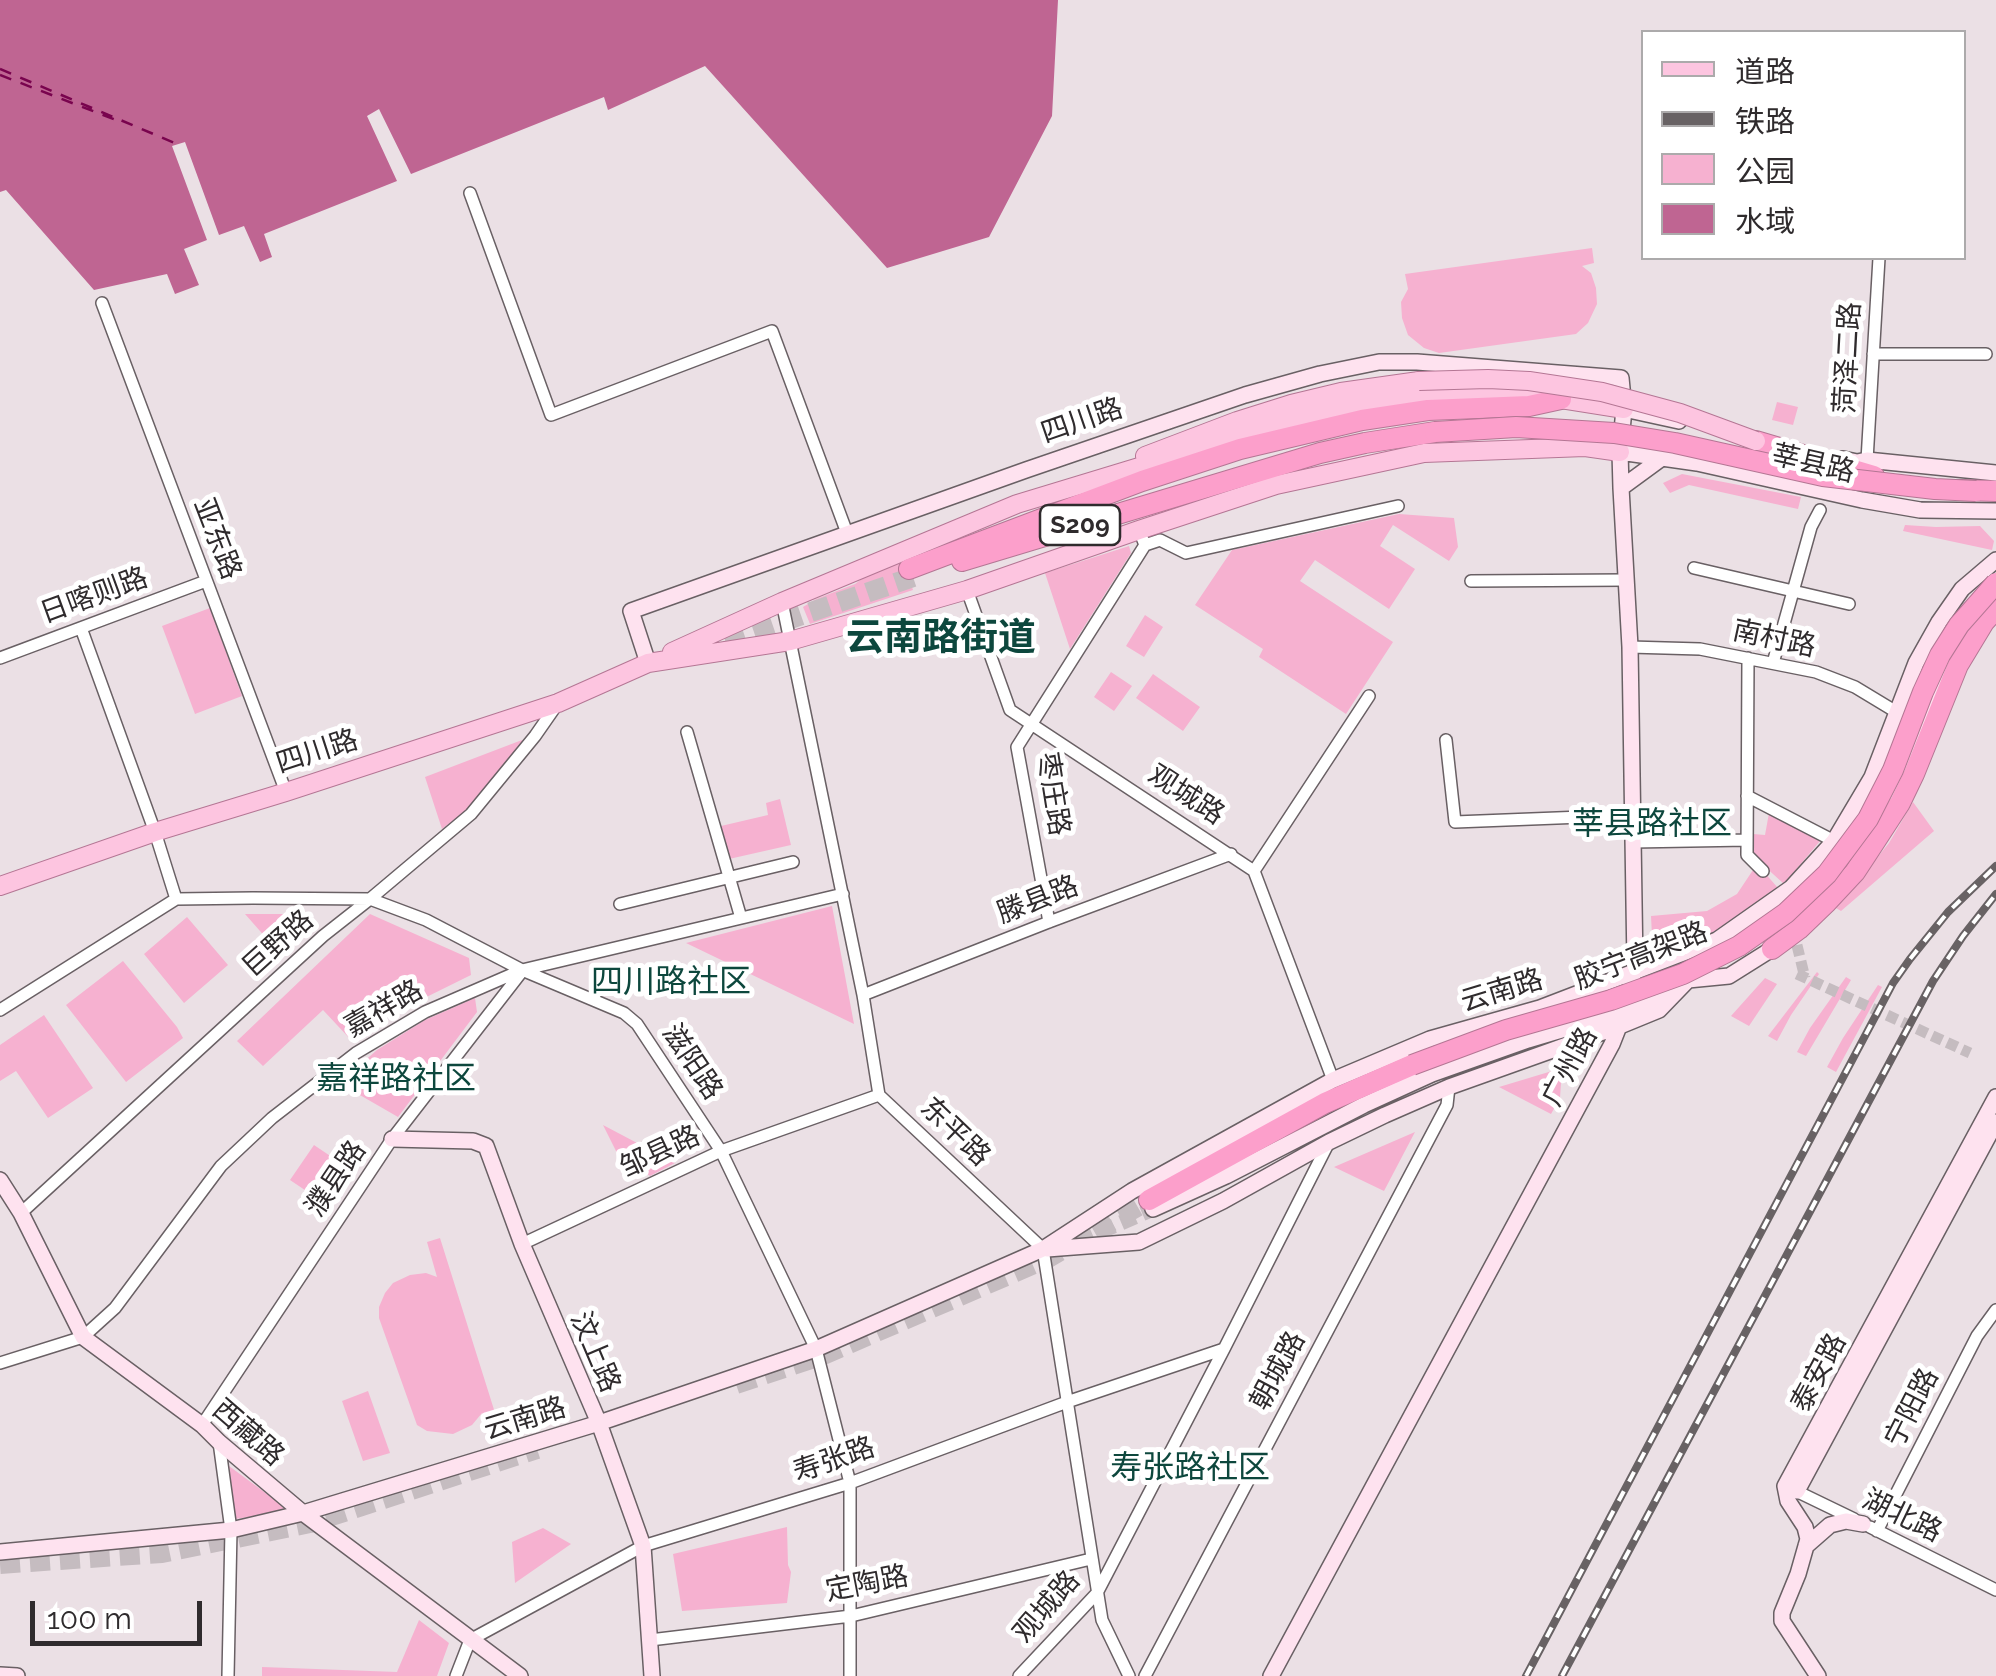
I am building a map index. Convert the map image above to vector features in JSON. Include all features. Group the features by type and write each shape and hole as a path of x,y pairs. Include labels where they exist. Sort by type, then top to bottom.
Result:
{"highway":[{"name":"S209","path":"1561,400 1529,406 1428,410 1378,417 1258,445 1142,480 910,573 1346,447 1435,432 1526,428 1614,433 1824,476 1935,489 1991,505"},
{"path":"1756,441 1991,505"},
{"name":"胶宁高架路","path":"1151,1204 1308,1112 1412,1064 1683,974 1730,952 1786,913 1827,874 1868,819 1894,770 1940,655 1959,625 1996,583"},
{"path":"1772,949 1798,929 1855,872 1900,804 1958,665 1984,622 1996,610"}],"main road":[{"path":"1086,484 1150,453 1291,404 1419,381 1502,380 1588,390 1652,405 1756,441"},
{"path":"648,663 1017,504 1310,415 1413,395 1485,393 1624,409"},
{"name":"四川路","path":"0,886 70,859 558,702 648,663 790,641 1142,538 1276,486 1424,453 1585,446 1620,452"}],"street":[{"path":"470,193 550,415 772,332 848,533"},
{"name":"菏泽二路","path":"1867,460 1878,260"},
{"name":"亚东路","path":"102,303 286,792"},
{"path":"1873,354 1986,354"},
{"name":"四川路","path":"648,663 632,610 1245,394 1379,362 1621,378"},
{"name":"广州路","path":"1271,1676 1622,1019 1635,966 1621,378"},
{"name":"莘县路","path":"1624,409 1856,462 1996,473"},
{"name":"莘县路","path":"1620,452 1697,463 1920,510 1991,505"},
{"path":"1621,488 1662,458"},
{"path":"1142,538 1160,540 1186,553 1398,506"},
{"path":"1772,663 1810,527 1820,510"},
{"name":"枣庄路","path":"1049,922 1017,747 1142,538"},
{"name":"云南路","path":"0,1552 231,1530 303,1513 599,1423 816,1349 1042,1249 1132,1191 1333,1080 1430,1038 1540,1008 1717,940 1791,888 1834,841 1872,776 1916,663 1939,622 1962,590 1996,560"},
{"path":"1694,568 1849,604"},
{"path":"1472,581 1626,580"},
{"name":"日喀则路","path":"0,658 206,582"},
{"name":"观城路","path":"967,590 1010,710 1254,871"},
{"path":"1151,1204 1226,1176 1432,1074 1528,1040 1622,1019 1755,946 1834,877 1860,844 1889,801 1938,683 1974,622 1996,596"},
{"name":"东平路","path":"782,602 863,995 879,1094 1042,1249"},
{"path":"0,1010 176,898 81,628"},
{"name":"南村路","path":"1630,647 1700,650 1816,672 1855,687 1921,726"},
{"path":"1748,658 1747,855 1763,871"},
{"path":"1333,1080 1254,871 1370,696"},
{"name":"巨野路","path":"21,1213 323,936 471,814 536,736 558,702"},
{"path":"688,732 741,918"},
{"path":"1446,740 1455,822 1633,815"},
{"path":"1747,796 1834,841"},
{"path":"1633,842 1747,840"},
{"name":"滕县路","path":"863,995 1231,854"},
{"path":"620,904 793,862"},
{"name":"嘉祥路","path":"0,1362 83,1337 115,1308 214,1173 272,1118 356,1052 426,1012 522,970 843,894"},
{"name":"滋阳路","path":"176,898 370,899 426,920 522,970 624,1014 637,1024 721,1151 816,1349 850,1482 850,1676"},
{"path":"1688,980 1729,976 1772,949"},
{"name":"濮县路","path":"202,1425 392,1140 522,970"},
{"name":"云南路","path":"1042,1249 1139,1242 1224,1202 1329,1142 1449,1087 1622,1019"},
{"name":"朝城路","path":"1145,1676 1447,1105 1449,1087"},
{"name":"邹县路","path":"522,1244 721,1151 879,1094"},
{"name":"泰安路","path":"1791,1489 1996,1097"},
{"name":"泰安路","path":"1791,1489 1996,1122"},
{"name":"汶上路","path":"392,1140 473,1141 486,1146 522,1244 599,1423 644,1546 652,1676"},
{"name":"观城路","path":"1019,1676 1097,1593 1329,1142"},
{"name":"西藏路","path":"0,1180 21,1213 83,1337 202,1425 303,1513 520,1676"},
{"path":"1042,1249 1102,1620 1129,1676"},
{"name":"宁阳路","path":"1870,1527 1977,1336 1996,1310"},
{"name":"寿张路","path":"470,1640 644,1546 850,1482 1224,1349"},
{"path":"219,1442 231,1530 228,1676"},
{"path":"1791,1489 1788,1501 1808,1539 1782,1613 1784,1627 1818,1676"},
{"name":"湖北路","path":"1791,1489 1996,1590"},
{"path":"1806,1546 1830,1526 1846,1521 1870,1527"},
{"name":"定陶路","path":"650,1640 851,1616 1091,1559"},
{"path":"456,1676 470,1640"},
{"path":"0,1675 17,1676"}],"green space":[{"path":"1592,248 1594,263 1582,266 1591,273 1597,304 1588,323 1576,334 1439,353 1424,348 1408,335 1401,302 1408,289 1405,274"},
{"path":"1777,402 1798,407 1793,425 1772,420"},
{"path":"1682,474 1801,497 1798,509 1689,485 1670,493 1663,483"},
{"path":"1399,514 1454,518 1458,547 1449,561 1393,525 1380,546 1415,569 1389,609 1315,560 1300,581 1393,642 1346,714 1259,657 1263,649 1195,605 1232,550"},
{"path":"1905,525 1980,526 1994,541 1992,550 1903,531"},
{"path":"1129,546 1131,553 1070,649 1045,573"},
{"path":"903,561 913,590 810,624 803,607"},
{"path":"210,608 242,696 195,714 162,626"},
{"path":"1145,615 1163,627 1144,657 1126,646"},
{"path":"1111,672 1132,686 1114,711 1094,697"},
{"path":"1153,674 1200,707 1183,731 1136,698"},
{"path":"522,740 524,745 467,810 442,829 425,777"},
{"path":"780,799 791,845 729,859 721,826 768,815 766,803"},
{"path":"1913,802 1934,831 1841,911 1836,908 1889,843"},
{"path":"1769,813 1820,841 1784,884 1751,854 1753,834 1765,835"},
{"path":"1757,864 1778,888 1712,935 1653,956 1651,916 1707,911 1737,894"},
{"path":"832,906 854,1024 686,943"},
{"path":"245,914 309,914 313,927 282,956"},
{"path":"370,914 469,958 471,975 384,1018 351,1040 323,1010 263,1066 237,1041"},
{"path":"187,917 228,965 184,1003 144,954"},
{"path":"123,961 183,1038 126,1082 66,1005"},
{"path":"1817,972 1777,1041 1768,1036"},
{"path":"1846,977 1851,980 1806,1056 1797,1052 1810,1028"},
{"path":"1765,978 1777,984 1749,1026 1731,1016"},
{"path":"1878,985 1882,987 1836,1072 1827,1067"},
{"path":"475,998 477,1012 398,1117 339,1083 377,1050 425,1020"},
{"path":"44,1015 93,1088 48,1118 16,1071 0,1081 0,1045"},
{"path":"1562,1068 1560,1098 1551,1114 1499,1087"},
{"path":"603,1125 675,1163 650,1176 643,1171 626,1171"},
{"path":"1415,1132 1384,1191 1334,1167"},
{"path":"314,1145 354,1172 330,1207 290,1180"},
{"path":"440,1238 496,1416 485,1420 482,1413 472,1425 453,1434 427,1431 417,1425 379,1318 379,1307 393,1283 410,1275 426,1273 437,1277 427,1242"},
{"path":"368,1391 390,1453 363,1461 342,1401"},
{"path":"229,1466 290,1511 235,1519"},
{"path":"787,1527 791,1572 787,1603 682,1611 673,1554"},
{"path":"543,1528 571,1544 515,1583 512,1542"},
{"path":"419,1620 449,1643 437,1676 262,1676 262,1667 397,1672"}],"water":[{"path":"0,0 1058,0 1052,116 989,237 887,268 705,66 608,110 604,97 411,174 379,109 367,116 397,181 264,234 272,257 260,262 244,226 219,235 185,142 172,146 207,240 184,249 199,285 175,294 167,274 94,290 6,190 0,192"}],"ferry route":[{"path":"0,69 177,144"},
{"path":"0,75 116,120"}],"tunnel":[{"path":"697,651 913,577"},
{"path":"1793,929 1805,978"},
{"path":"1797,974 1970,1053"},
{"path":"736,1384 823,1355 1048,1258 1149,1200"},
{"path":"1079,1241 1153,1209"},
{"path":"0,1564 162,1553 310,1523 537,1449"}],"railway":[{"path":"1526,1676 1893,983 1948,912 1996,866"},
{"path":"1562,1676 1933,981 1996,894"}],"district":[{"name":"云南路街道","path":"941,639"},
{"name":"莘县路社区","path":"1652,824"},
{"name":"四川路社区","path":"671,982"},
{"name":"嘉祥路社区","path":"396,1079"},
{"name":"寿张路社区","path":"1190,1468"}]}
